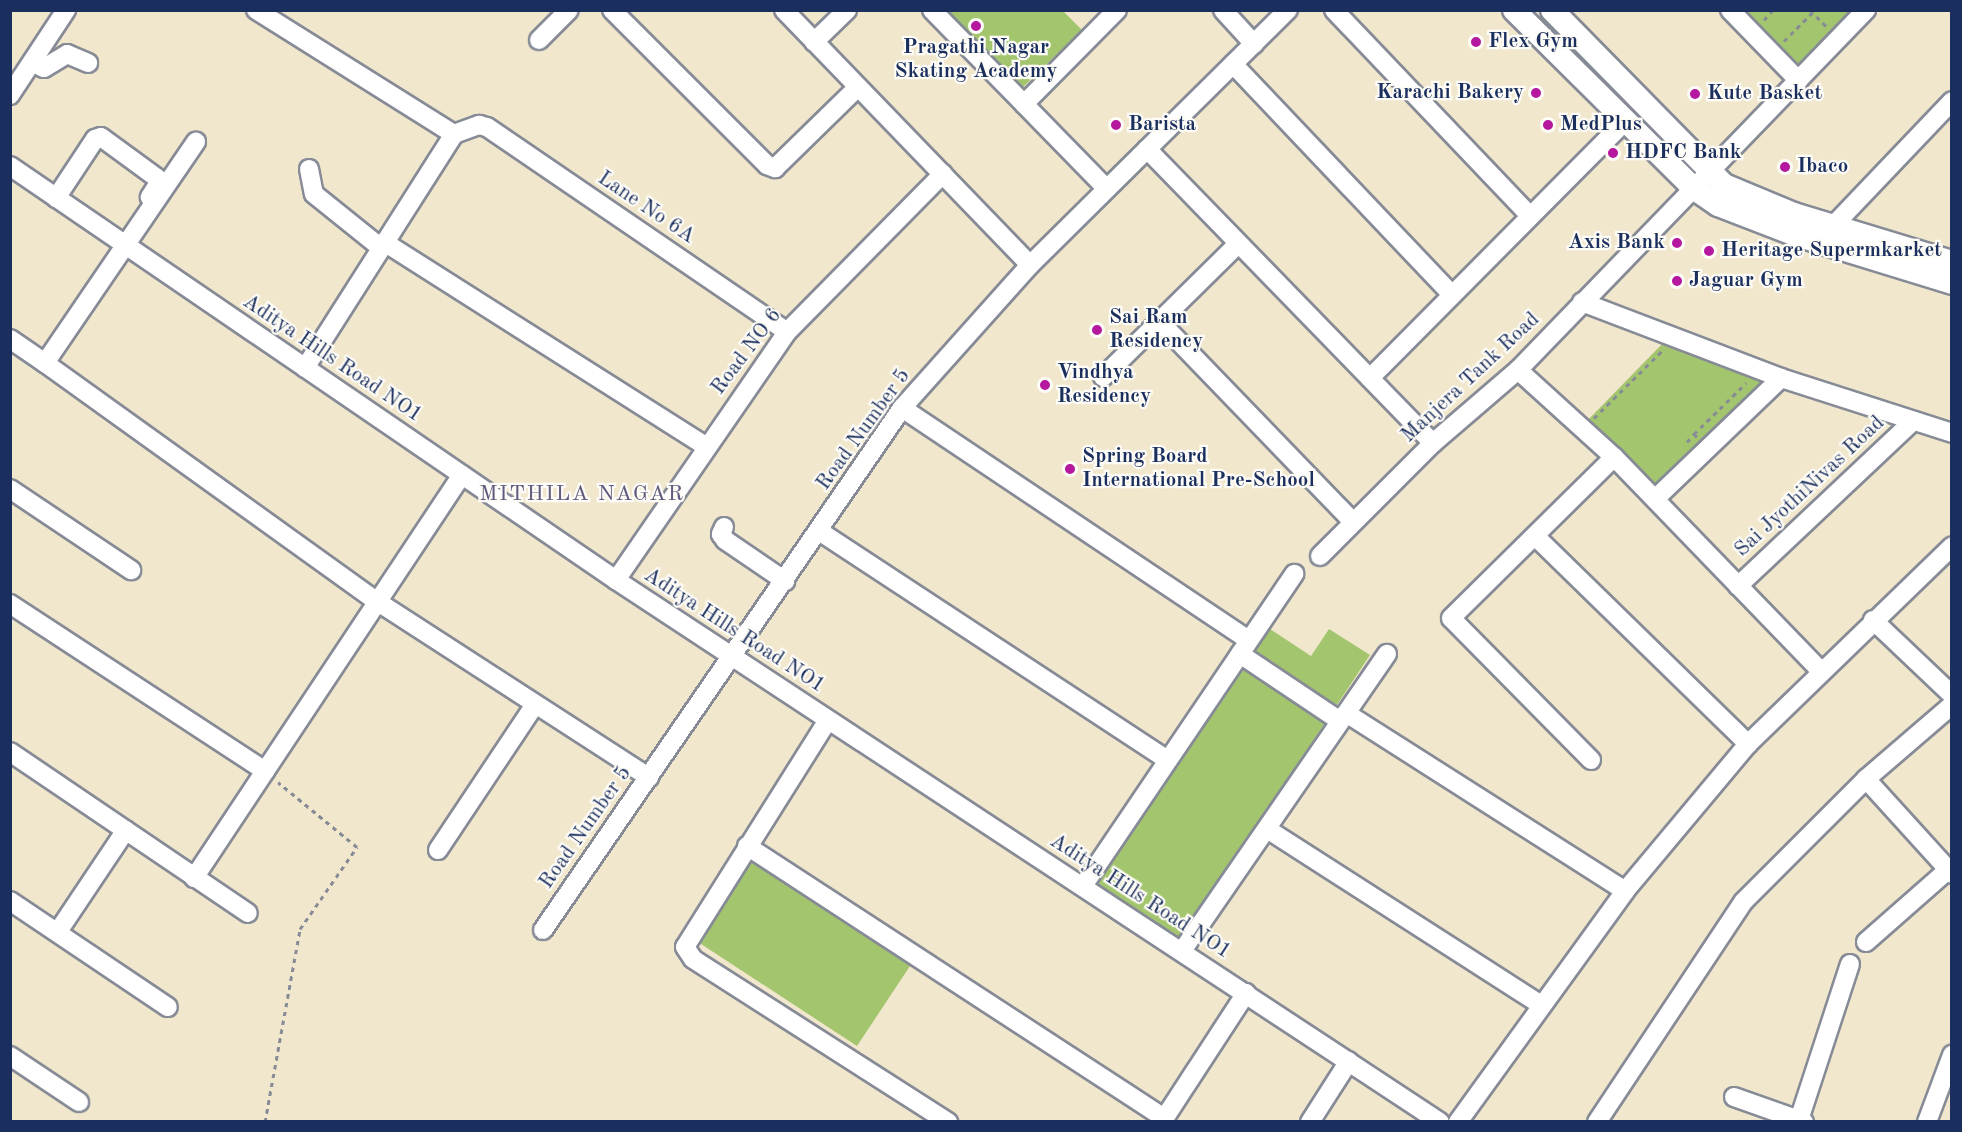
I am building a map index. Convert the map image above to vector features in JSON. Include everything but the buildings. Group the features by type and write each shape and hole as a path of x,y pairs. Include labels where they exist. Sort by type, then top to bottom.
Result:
{"main road":[{"path":"1514,10 1693,188 1738,214 1952,283"},
{"path":"1552,10 1710,171 1740,194 1952,262"}],"street":[{"path":"10,95 66,10"},
{"path":"256,10 454,134 305,368"},
{"path":"539,40 569,10"},
{"path":"612,10 767,165 775,168 857,88"},
{"path":"784,10 1030,265"},
{"path":"814,42 847,10"},
{"path":"932,10 1106,187"},
{"path":"1024,104 1117,10"},
{"path":"1223,10 1254,44"},
{"name":"Road Number 5","path":"543,930 734,656 902,408 1030,265 1106,187 1288,10"},
{"path":"1334,10 1530,216"},
{"path":"1730,10 1798,80"},
{"name":"Manjera Tank Road","path":"1320,556 1352,521 1433,443 1518,370 1866,10"},
{"path":"32,62 44,68 67,54 88,63"},
{"path":"1233,64 1452,295"},
{"path":"1833,225 1952,101"},
{"path":"1370,378 1625,121"},
{"name":"Lane No 6A","path":"454,134 479,125 487,127 787,332"},
{"path":"45,363 159,183 101,137 95,139 56,198"},
{"path":"123,243 196,142"},
{"path":"1147,149 1237,245 1433,443"},
{"name":"Aditya Hills Road NO1","path":"10,166 616,580 1440,1122"},
{"path":"309,169 318,199 382,245 705,446"},
{"name":"Road NO 6","path":"616,580 705,446 787,332 943,174"},
{"path":"1103,377 1237,245"},
{"path":"1582,302 1780,378 1952,433"},
{"path":"1160,322 1352,521"},
{"path":"10,339 378,602 534,706 649,777"},
{"path":"1518,370 1614,457 1821,672"},
{"path":"1655,500 1780,378"},
{"path":"902,408 1343,717 1625,891"},
{"name":"Sai JyothiNivas Road","path":"1738,586 1913,421"},
{"path":"1591,760 1450,618 1614,457"},
{"path":"195,878 462,475"},
{"path":"10,489 131,570"},
{"path":"724,526 721,534 725,540 785,581"},
{"path":"819,531 1168,760"},
{"path":"1536,536 1748,744"},
{"path":"1458,1122 1540,1004 1625,891 1748,744 1952,546"},
{"path":"1083,886 1294,574"},
{"path":"10,603 265,771"},
{"path":"1873,621 1952,695"},
{"path":"1182,951 1387,654"},
{"path":"1597,1122 1743,901 1866,778 1952,705"},
{"path":"438,850 534,706"},
{"path":"828,720 688,938 685,947 688,954 948,1122"},
{"path":"10,752 248,913"},
{"path":"1866,778 1950,872 1866,942"},
{"path":"1266,829 1540,1004"},
{"path":"58,930 126,830"},
{"path":"747,846 1163,1120 1246,993"},
{"path":"10,901 58,930 168,1007"},
{"path":"1734,1097 1802,1121 1850,964"},
{"path":"1927,1122 1952,1055"},
{"path":"10,1056 79,1102"},
{"path":"1310,1122 1349,1061"}],"path":[{"path":"1772,53 1811,12 1838,39"},
{"path":"1595,426 1596,416 1658,354 1667,350"},
{"path":"1686,443 1748,380 1746,376"},
{"path":"1694,434 1708,447"},
{"path":"265,771 357,847 300,929 265,1122"}],"green space":[{"path":"945,11 1063,11 1082,30 1021,89"},
{"path":"1744,11 1855,11 1798,66"},
{"path":"1664,342 1766,377 1655,487 1587,421"},
{"path":"1264,625 1311,656 1329,629 1370,655 1181,940 1093,882"},
{"path":"753,859 912,963 857,1046 698,942"}],"place":[{"name":"Pragathi Nagar Skating Academy","path":"976,26"},
{"name":"Flex Gym","path":"1476,42"},
{"name":"Karachi Bakery","path":"1536,93"},
{"name":"Kute Basket","path":"1695,94"},
{"name":"Barista","path":"1116,125"},
{"name":"MedPlus","path":"1548,125"},
{"name":"HDFC Bank","path":"1613,153"},
{"name":"Ibaco","path":"1785,167"},
{"name":"Axis Bank","path":"1677,243"},
{"name":"Heritage Supermkarket","path":"1709,251"},
{"name":"Jaguar Gym","path":"1677,281"},
{"name":"Sai Ram Residency","path":"1097,330"},
{"name":"Vindhya Residency","path":"1045,385"},
{"name":"Spring Board International Pre-School","path":"1070,469"}],"district":[{"name":"MITHILA NAGAR","path":"582,495"}]}
